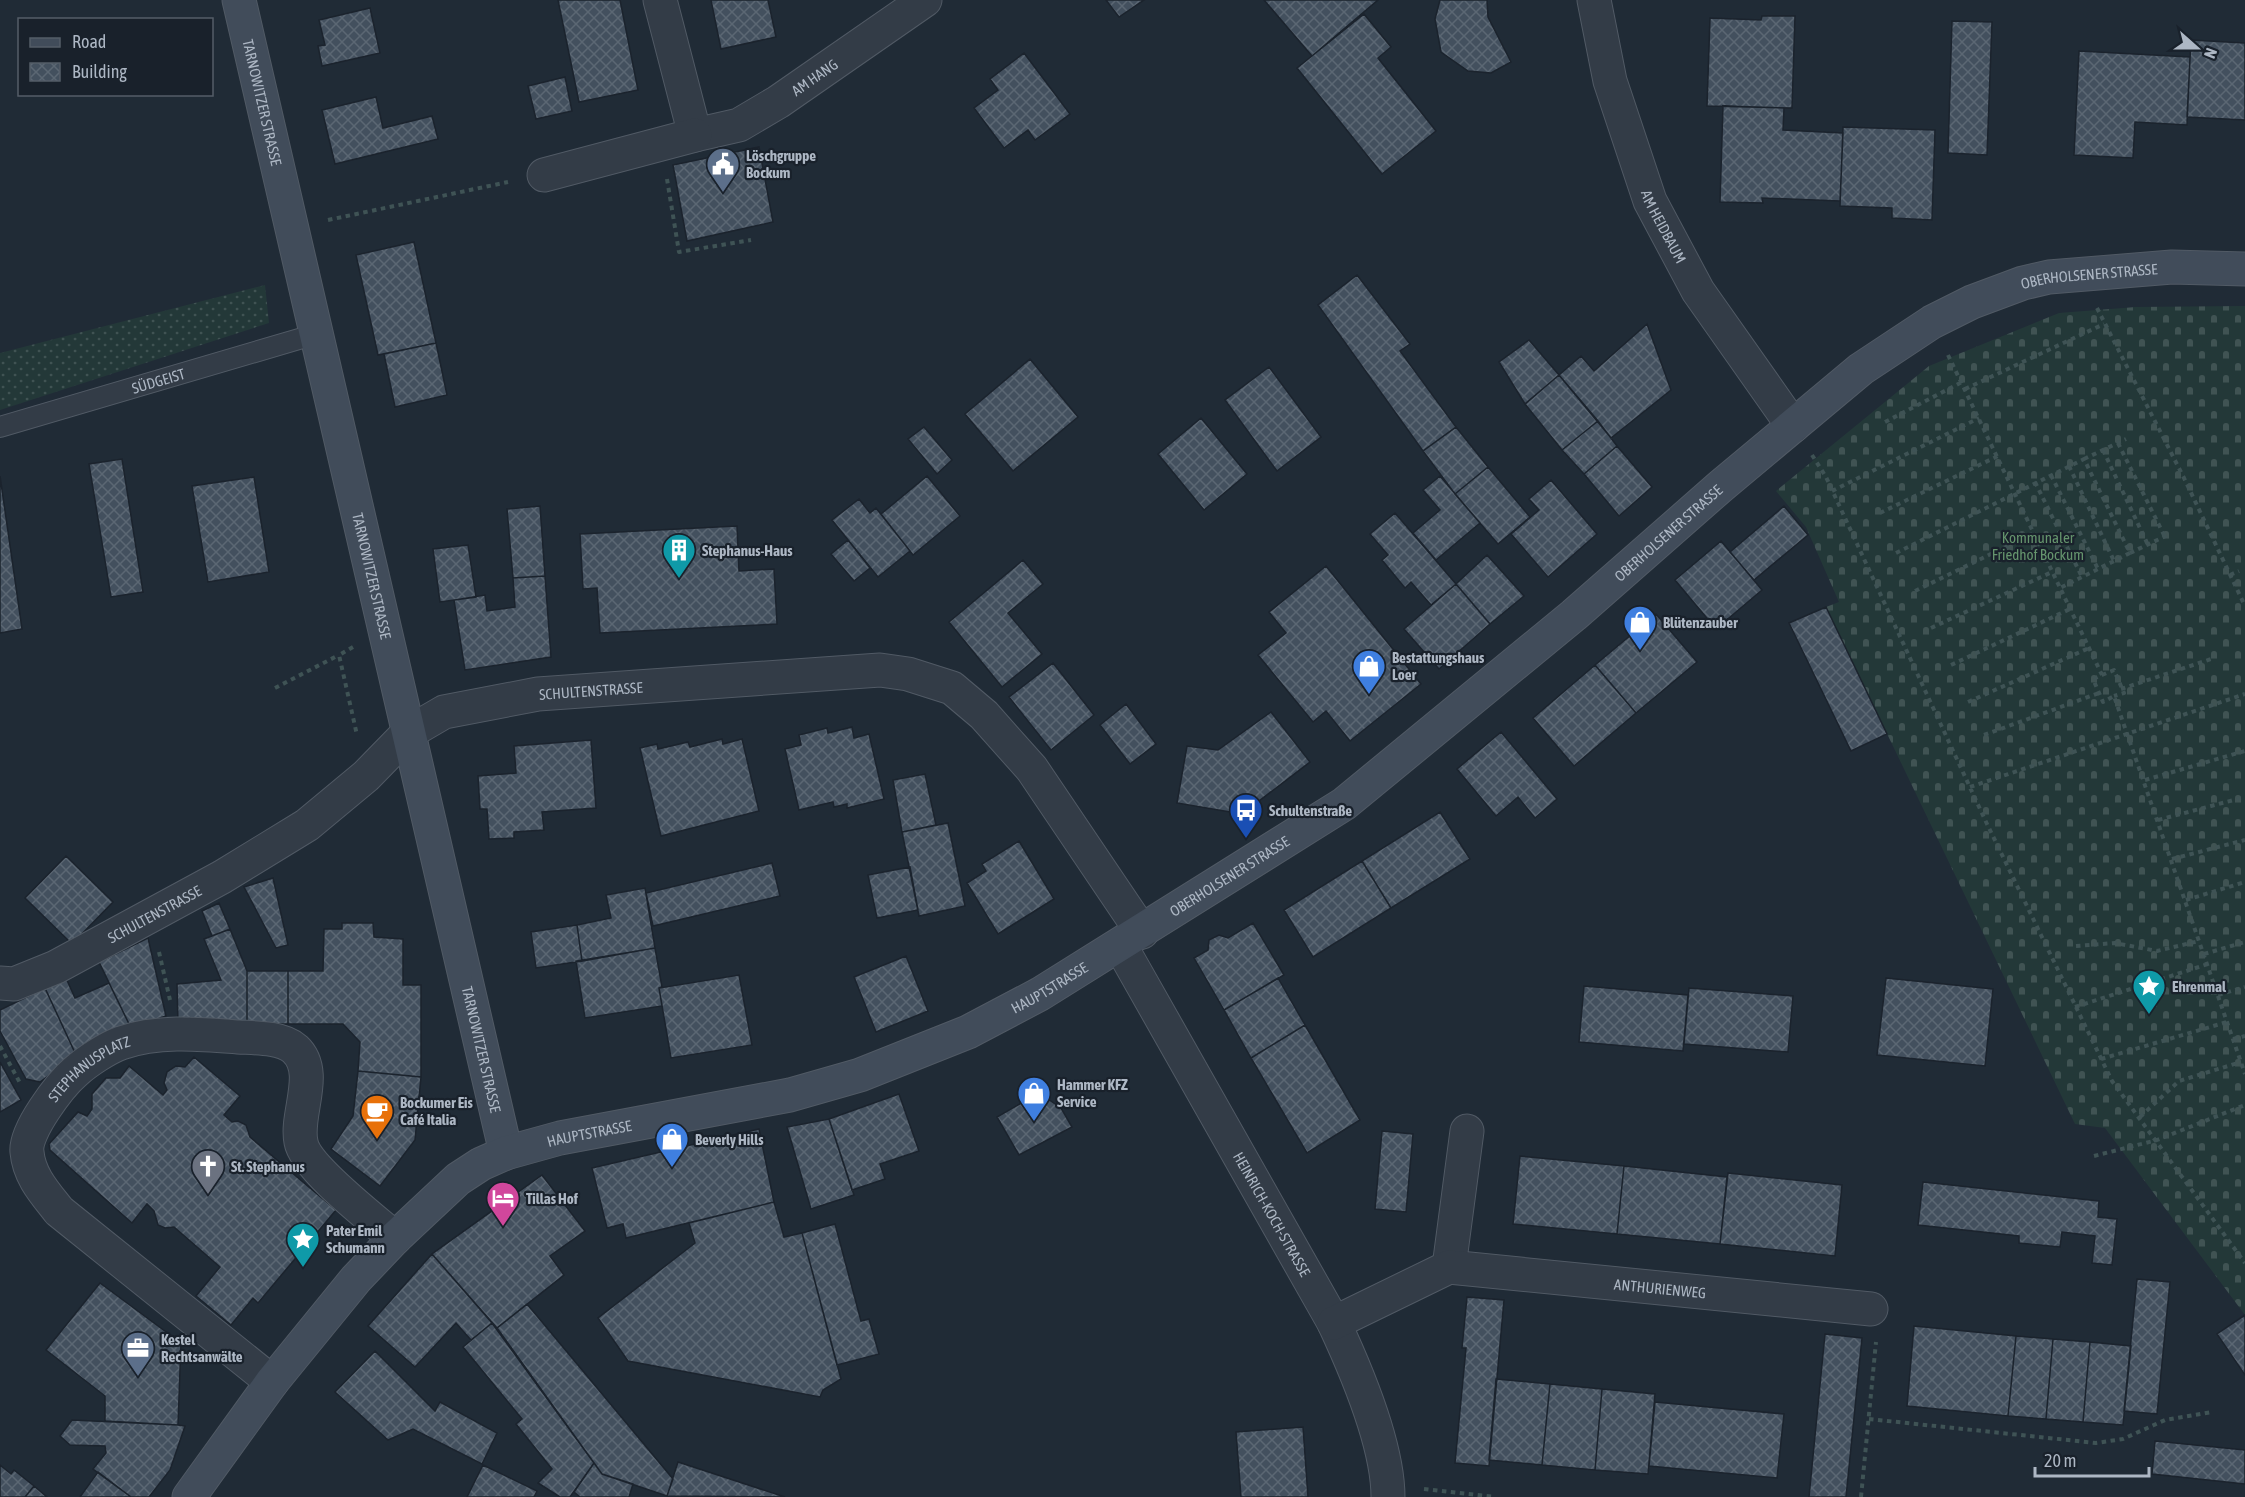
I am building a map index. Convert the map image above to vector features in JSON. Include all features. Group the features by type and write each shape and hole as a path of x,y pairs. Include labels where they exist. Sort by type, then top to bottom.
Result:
{"main road":[{"name":"TARNOWITZER STRASSE","path":"239,0 383,631 506,1153"},
{"name":"OBERHOLSENER STRASSE","path":"1131,938 1344,804 1575,615 1861,369 1932,322 1971,302 2023,283 2080,273 2172,267 2245,269"},
{"name":"HAUPTSTRASSE","path":"189,1497 272,1382 357,1279 395,1238 458,1179 506,1153 560,1138 790,1095 860,1075 968,1032 1040,994 1131,938"}],"street":[{"path":"660,0 695,135"},
{"name":"AM HANG","path":"544,175 739,125 926,0"},
{"name":"AM HEIDBAUM","path":"1594,0 1610,81 1650,201 1698,291 1792,426"},
{"name":"SCHULTENSTRASSE","path":"0,983 14,984 56,967 222,877 307,825 366,776 408,733 444,712 538,694 880,670 908,674 952,688 984,715 1032,769 1131,938"},
{"name":"HEINRICH-KOCH-STRASSE","path":"1131,938 1334,1323 1353,1364 1377,1439 1388,1491"},
{"name":"STEPHANUSPLATZ","path":"272,1382 59,1211 36,1182 26,1150 39,1117 75,1071 120,1043 172,1034 273,1040 295,1049 304,1064 305,1088 300,1142 310,1162 395,1238"},
{"path":"1334,1323 1449,1268 1467,1131"},
{"name":"ANTHURIENWEG","path":"1449,1268 1871,1310"}],"lane":[{"name":"SÜDGEIST","path":"0,427 316,334"}],"path":[{"path":"666,171 680,252 751,240"},
{"path":"292,229 544,175"},
{"path":"2080,273 2230,575 2243,595 2245,606"},
{"path":"1965,389 2104,324"},
{"path":"1950,361 1998,456 2102,675"},
{"path":"1885,422 1962,382"},
{"path":"1832,491 1979,418"},
{"path":"1792,426 1816,460 1832,491 1970,788 2074,1007 2112,1081 2245,1263"},
{"path":"1896,553 2014,492 2126,440"},
{"path":"2118,443 2165,537"},
{"path":"2103,450 2148,545"},
{"path":"1880,513 1998,456"},
{"path":"2084,459 2130,553"},
{"path":"2069,466 2114,561"},
{"path":"2051,475 2098,569"},
{"path":"2035,482 2082,577"},
{"path":"1915,591 2034,533"},
{"path":"2060,588 2170,534"},
{"path":"2230,575 2239,571"},
{"path":"1931,628 2052,572"},
{"path":"1951,665 2070,609"},
{"path":"275,688 383,631"},
{"path":"1968,702 2089,648"},
{"path":"339,655 366,776"},
{"path":"2121,688 2214,658"},
{"path":"2114,670 2124,693 2103,702 2093,679 2102,675 2114,670"},
{"path":"1984,735 2099,693"},
{"path":"1970,788 2245,694"},
{"path":"2114,696 2245,1074"},
{"path":"2145,780 2245,751"},
{"path":"2158,820 2245,797"},
{"path":"2172,860 2245,840"},
{"path":"2186,900 2245,882"},
{"path":"149,916 172,1007 172,1034"},
{"path":"2076,946 2115,943 2157,951 2199,941"},
{"path":"2204,954 2245,942"},
{"path":"2074,1007 2208,964"},
{"path":"2218,995 2245,987"},
{"path":"2101,1059 2227,1022"},
{"path":"2233,1039 2245,1036"},
{"path":"2140,1117 2180,1081 2241,1062"},
{"path":"2094,1156 2157,1140 2245,1106"},
{"path":"1861,1497 1877,1325 1871,1310"},
{"path":"1869,1419 2096,1443 2123,1439 2165,1420 2212,1412"},
{"path":"1388,1491 1495,1497"}],"green space":[{"path":"265,285 269,323 0,410 0,353"},
{"name":"Kommunaler Friedhof Bockum","path":"2245,306 2245,1315 2105,1128 2075,1124 1826,607 1839,602 1806,527 1776,491 1929,366 2059,313 2136,307"}],"building":[{"path":"558,0 620,0 638,90 579,102"},
{"path":"711,0 768,0 776,37 721,49"},
{"path":"1106,0 1144,0 1119,17"},
{"path":"1264,0 1378,0 1312,56"},
{"path":"1440,0 1487,0 1488,17 1511,62 1491,73 1468,71 1441,52 1435,19"},
{"path":"370,8 380,53 322,66 318,46 325,45 319,20"},
{"path":"1364,14 1391,47 1378,58 1436,131 1382,174 1297,68"},
{"path":"1762,16 1795,16 1792,108 1707,106 1710,18 1761,20"},
{"path":"1952,21 1992,22 1987,155 1948,153"},
{"path":"2191,40 2245,43 2245,120 2187,117"},
{"path":"2079,51 2190,57 2187,125 2135,122 2133,158 2074,155"},
{"path":"1024,53 1070,114 1035,140 1028,130 1004,148 974,108 998,90 990,79"},
{"path":"565,77 572,111 536,119 528,86"},
{"path":"376,97 383,128 432,116 438,139 335,164 322,110"},
{"path":"1723,106 1784,108 1783,130 1843,133 1840,201 1762,198 1763,203 1720,202"},
{"path":"1843,127 1935,130 1932,220 1892,218 1892,208 1840,206"},
{"name":"Löschgruppe Bockum","path":"759,147 773,222 687,241 673,165"},
{"path":"414,242 436,343 378,355 356,255"},
{"path":"1357,275 1410,344 1400,351 1456,427 1423,451 1318,305"},
{"path":"1647,324 1671,390 1611,438 1559,375 1581,356 1594,371"},
{"path":"1529,340 1559,375 1525,404 1499,362"},
{"path":"436,343 447,395 395,407 384,354"},
{"path":"1030,359 1078,417 1013,471 965,414"},
{"path":"1269,367 1321,437 1277,471 1225,400"},
{"path":"1559,375 1598,421 1562,450 1525,404"},
{"path":"1201,418 1247,474 1204,510 1158,454"},
{"path":"1598,421 1617,446 1584,474 1562,450"},
{"path":"924,427 952,460 937,474 908,439"},
{"path":"1456,427 1488,467 1455,494 1423,451"},
{"path":"1617,446 1652,487 1619,516 1584,474"},
{"path":"122,459 143,592 111,597 89,464"},
{"path":"1488,467 1530,517 1498,544 1455,494"},
{"path":"0,476 22,629 0,633"},
{"path":"927,476 960,516 913,555 881,514"},
{"path":"1440,476 1480,523 1436,560 1413,533 1440,510 1423,490"},
{"path":"254,477 269,572 208,582 192,486"},
{"path":"1551,480 1597,534 1548,577 1511,534 1539,510 1529,499"},
{"path":"859,499 870,513 876,508 910,551 878,577 832,520"},
{"path":"540,506 545,576 513,578 507,509"},
{"path":"1784,506 1808,535 1754,580 1730,552"},
{"path":"1395,513 1456,584 1431,605 1411,582 1405,588 1382,560 1388,555 1370,534"},
{"name":"Stephanus-Haus","path":"737,526 739,571 774,569 777,624 600,633 597,588 583,589 580,534"},
{"path":"848,540 870,568 854,581 831,554"},
{"path":"1721,541 1762,590 1716,629 1675,580"},
{"path":"468,545 476,597 440,602 433,549"},
{"path":"1487,555 1524,596 1490,624 1456,584"},
{"path":"1023,560 1043,584 1008,613 1042,654 1002,687 949,622"},
{"path":"1326,566 1421,684 1350,741 1326,711 1313,722 1258,655 1286,633 1269,612"},
{"path":"545,576 551,657 465,670 454,600 485,595 487,611 515,607 513,578"},
{"path":"1456,584 1490,624 1439,669 1404,629"},
{"path":"1826,607 1887,734 1851,751 1789,623"},
{"path":"1656,614 1697,662 1636,713 1595,665"},
{"path":"1053,663 1094,715 1051,750 1009,697"},
{"path":"1595,665 1636,713 1574,766 1533,718"},
{"path":"1126,704 1156,744 1130,764 1100,725"},
{"path":"1271,712 1310,762 1242,814 1177,803 1187,746 1218,750"},
{"path":"852,727 854,738 869,734 884,799 847,808 847,804 834,807 833,802 799,810 785,749 801,745 799,735 827,728 828,733"},
{"path":"1501,732 1557,799 1535,818 1518,797 1496,816 1457,769"},
{"path":"722,739 723,744 742,739 759,811 661,836 640,748 657,744 658,749 688,742 690,747"},
{"path":"591,740 596,808 542,812 544,830 514,832 514,838 489,839 487,809 480,809 478,776 516,773 514,746"},
{"path":"925,774 936,825 902,832 893,780"},
{"path":"1440,812 1470,859 1391,908 1362,861"},
{"path":"948,823 965,906 919,916 902,832"},
{"path":"1019,841 1054,899 998,934 967,883 986,871 982,864"},
{"path":"66,856 113,902 72,944 25,898"},
{"path":"1362,861 1391,908 1313,957 1284,910"},
{"path":"772,863 780,896 653,926 646,893"},
{"path":"910,867 918,910 877,918 868,875"},
{"path":"273,878 288,945 276,948 244,887"},
{"path":"645,888 655,948 582,961 577,925 611,918 606,895"},
{"path":"219,903 230,929 212,936 202,911"},
{"path":"342,923 373,923 374,937 403,939 403,985 421,985 421,1077 358,1071 360,1042 343,1024 288,1024 288,971 323,971 324,929 342,929"},
{"path":"1253,923 1284,975 1224,1010 1194,958 1208,950 1209,940 1219,935 1228,938"},
{"path":"577,925 582,961 536,968 531,932"},
{"path":"230,929 247,971 247,1021 178,1024 177,984 221,980 204,939"},
{"path":"148,938 166,1016 131,1028 99,962"},
{"path":"655,948 662,987 659,988 662,1006 585,1018 576,961"},
{"path":"906,956 928,1011 876,1032 854,977"},
{"path":"247,971 288,971 288,1024 247,1024"},
{"path":"739,975 752,1045 671,1058 659,988"},
{"path":"66,978 75,998 109,983 131,1028 76,1055 45,988"},
{"path":"1278,978 1305,1025 1251,1058 1224,1010"},
{"path":"1886,978 1993,989 1985,1066 1877,1055"},
{"path":"1584,986 1688,995 1683,1051 1579,1042"},
{"path":"45,988 76,1055 40,1082 26,1079 0,1031 0,1010"},
{"path":"1689,988 1793,996 1788,1052 1684,1044"},
{"path":"1305,1025 1360,1120 1307,1153 1251,1058"},
{"name":"St. Stephanus","path":"194,1057 240,1096 224,1115 232,1122 238,1121 246,1125 250,1137 336,1210 258,1303 253,1298 231,1325 196,1296 220,1267 174,1227 165,1228 158,1225 154,1211 147,1204 132,1223 50,1150 49,1144 78,1112 87,1116 92,1109 92,1094 106,1078 120,1078 129,1066 163,1095 167,1090 164,1083 167,1072 176,1066 185,1067"},
{"path":"0,1062 21,1100 0,1112"},
{"path":"358,1071 421,1077 415,1140 380,1186 331,1149 353,1116"},
{"name":"Hammer KFZ Service","path":"1039,1093 1061,1108 1072,1127 1019,1155 997,1117"},
{"path":"899,1094 919,1151 880,1164 885,1179 852,1190 829,1119"},
{"path":"829,1119 854,1195 811,1209 787,1127"},
{"path":"759,1129 774,1202 626,1238 623,1224 607,1228 592,1168"},
{"path":"1382,1131 1413,1134 1406,1212 1375,1209"},
{"path":"1520,1156 1624,1166 1617,1234 1513,1224"},
{"path":"1624,1166 1727,1177 1720,1244 1617,1234"},
{"path":"1728,1173 1842,1185 1835,1256 1720,1244"},
{"path":"542,1175 585,1231 550,1256 564,1275 497,1328 432,1254"},
{"path":"1923,1182 2099,1201 2098,1217 2117,1219 2112,1265 2092,1263 2095,1236 2062,1232 2060,1247 2019,1243 2019,1236 1918,1225"},
{"path":"774,1202 784,1237 802,1233 841,1379 823,1390 820,1397 628,1361 598,1318 695,1243 689,1223"},
{"path":"835,1224 861,1321 869,1319 879,1354 837,1365 802,1233"},
{"path":"432,1254 492,1323 471,1340 456,1323 415,1367 368,1326"},
{"path":"2137,1279 2170,1282 2157,1414 2124,1411"},
{"path":"100,1283 181,1343 178,1425 105,1421 105,1396 46,1350"},
{"path":"1467,1297 1504,1300 1489,1466 1455,1463 1466,1348 1462,1348"},
{"path":"527,1304 673,1479 667,1496 602,1474 497,1328"},
{"path":"2245,1315 2245,1375 2217,1334"},
{"path":"492,1323 594,1463 570,1497 560,1497 538,1483 552,1469 516,1424 522,1419 463,1347"},
{"path":"1914,1326 2016,1336 2008,1416 1907,1406"},
{"path":"1825,1334 1862,1338 1846,1497 1809,1497"},
{"path":"2016,1336 2053,1339 2046,1419 2008,1416"},
{"path":"2053,1339 2090,1342 2083,1422 2046,1419"},
{"path":"2090,1342 2131,1346 2123,1425 2083,1422"},
{"path":"375,1351 435,1411 440,1402 497,1433 482,1464 413,1429 388,1440 335,1392"},
{"path":"1496,1379 1550,1384 1542,1465 1489,1460"},
{"path":"1550,1384 1602,1389 1595,1470 1542,1465"},
{"path":"1602,1389 1655,1394 1648,1474 1595,1470"},
{"path":"1655,1402 1784,1414 1777,1478 1649,1466"},
{"path":"72,1420 185,1426 170,1470 149,1497 131,1497 93,1469 106,1453 105,1446 70,1445 60,1436"},
{"path":"1303,1427 1308,1497 1241,1497 1236,1432"},
{"path":"2155,1441 2245,1450 2245,1484 2152,1474"},
{"path":"678,1462 785,1497 667,1496"},
{"path":"594,1463 602,1474 633,1484 629,1497 580,1497 574,1492"},
{"path":"0,1465 11,1474 14,1470 34,1486 25,1497 0,1497"},
{"path":"483,1465 537,1491 534,1497 467,1497"},
{"path":"98,1472 131,1497 80,1497"},
{"path":"34,1486 47,1497 25,1497"}],"place":[{"name":"Löschgruppe Bockum","path":"723,193"},
{"name":"Stephanus-Haus","path":"679,579"},
{"name":"Blütenzauber","path":"1640,651"},
{"name":"Bestattungshaus Loer","path":"1369,695"},
{"name":"Schultenstraße","path":"1246,839"},
{"name":"Ehrenmal","path":"2149,1015"},
{"name":"Hammer KFZ Service","path":"1034,1122"},
{"name":"Bockumer Eis Café Italia","path":"377,1140"},
{"name":"Beverly Hills","path":"672,1168"},
{"name":"St. Stephanus","path":"208,1195"},
{"name":"Tillas Hof","path":"503,1227"},
{"name":"Pater Emil Schumann","path":"303,1268"},
{"name":"Kestel Rechtsanwälte","path":"138,1377"}]}
